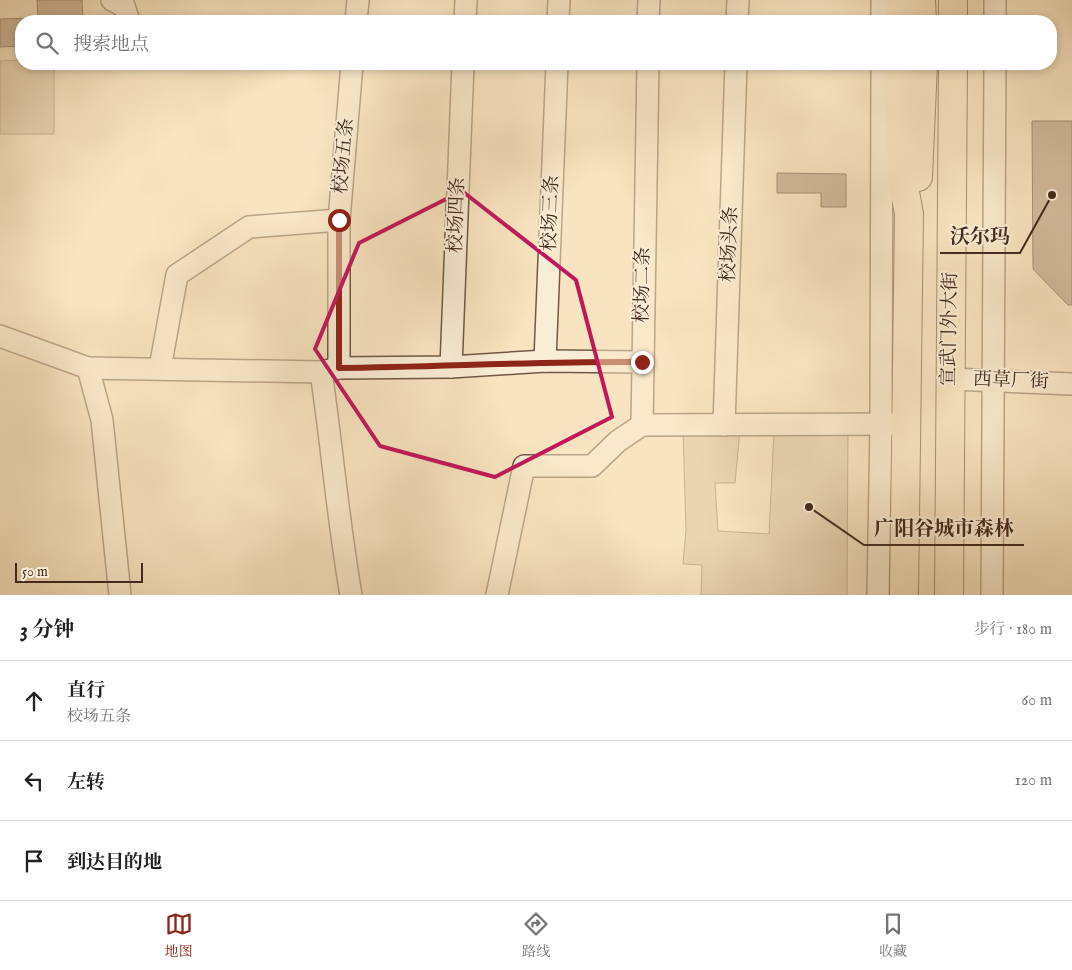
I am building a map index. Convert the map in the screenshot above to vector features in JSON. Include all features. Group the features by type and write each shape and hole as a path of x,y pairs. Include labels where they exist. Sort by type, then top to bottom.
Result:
{"main road":[{"path":"901,15 902,0"},
{"path":"921,0 922,15"},
{"path":"953,0 953,15"},
{"path":"897,70 902,176 909,214"},
{"path":"904,595 893,424 909,214 918,179 923,70"},
{"name":"宣武门外大街","path":"949,595 953,70"}],"street":[{"path":"112,0 124,6 127,15"},
{"path":"357,15 358,0"},
{"path":"465,15 466,0"},
{"path":"558,15 559,0"},
{"path":"648,15 649,0"},
{"path":"737,15 738,0"},
{"path":"882,0 882,15"},
{"path":"995,0 995,15"},
{"name":"校场五条","path":"351,595 340,530 330,432 330,370 339,220 352,70"},
{"name":"校场四条","path":"451,366 463,70"},
{"name":"校场三条","path":"545,362 557,70"},
{"name":"校场二条","path":"642,425 648,70"},
{"name":"校场头条","path":"724,425 736,70"},
{"path":"878,595 893,424 882,70"},
{"path":"992,595 995,70"},
{"path":"160,368 177,275 249,228 339,220"},
{"path":"0,336 88,368 330,370 545,362 642,362"},
{"path":"88,368 102,420 120,595"},
{"name":"西草厂街","path":"950,379 1072,384"},
{"path":"497,595 524,466 592,466 618,441 642,425 893,424"}],"highlighted area":[{"path":"462,191 576,280 612,417 495,477 380,446 315,349 359,243"}],"shaded area":[{"path":"15,60 15,70 54,70 54,134 0,134 0,61"},
{"path":"848,429 847,595 701,595 702,565 683,564 686,530 683,430 740,430 735,483 715,483 718,531 769,534 774,431"}],"building":[{"path":"37,0 82,0 83,15 38,15"},
{"path":"0,19 15,19 15,46 0,47"},
{"path":"1032,121 1072,121 1072,305 1068,305 1033,269"},
{"path":"777,173 846,174 846,207 821,207 821,193 777,193"}],"place":[{"name":"沃尔玛","path":"1052,195"},
{"name":"广阳谷城市森林","path":"809,507"}],"route":[{"path":"339,220 339,368 545,362 642,362"}]}
